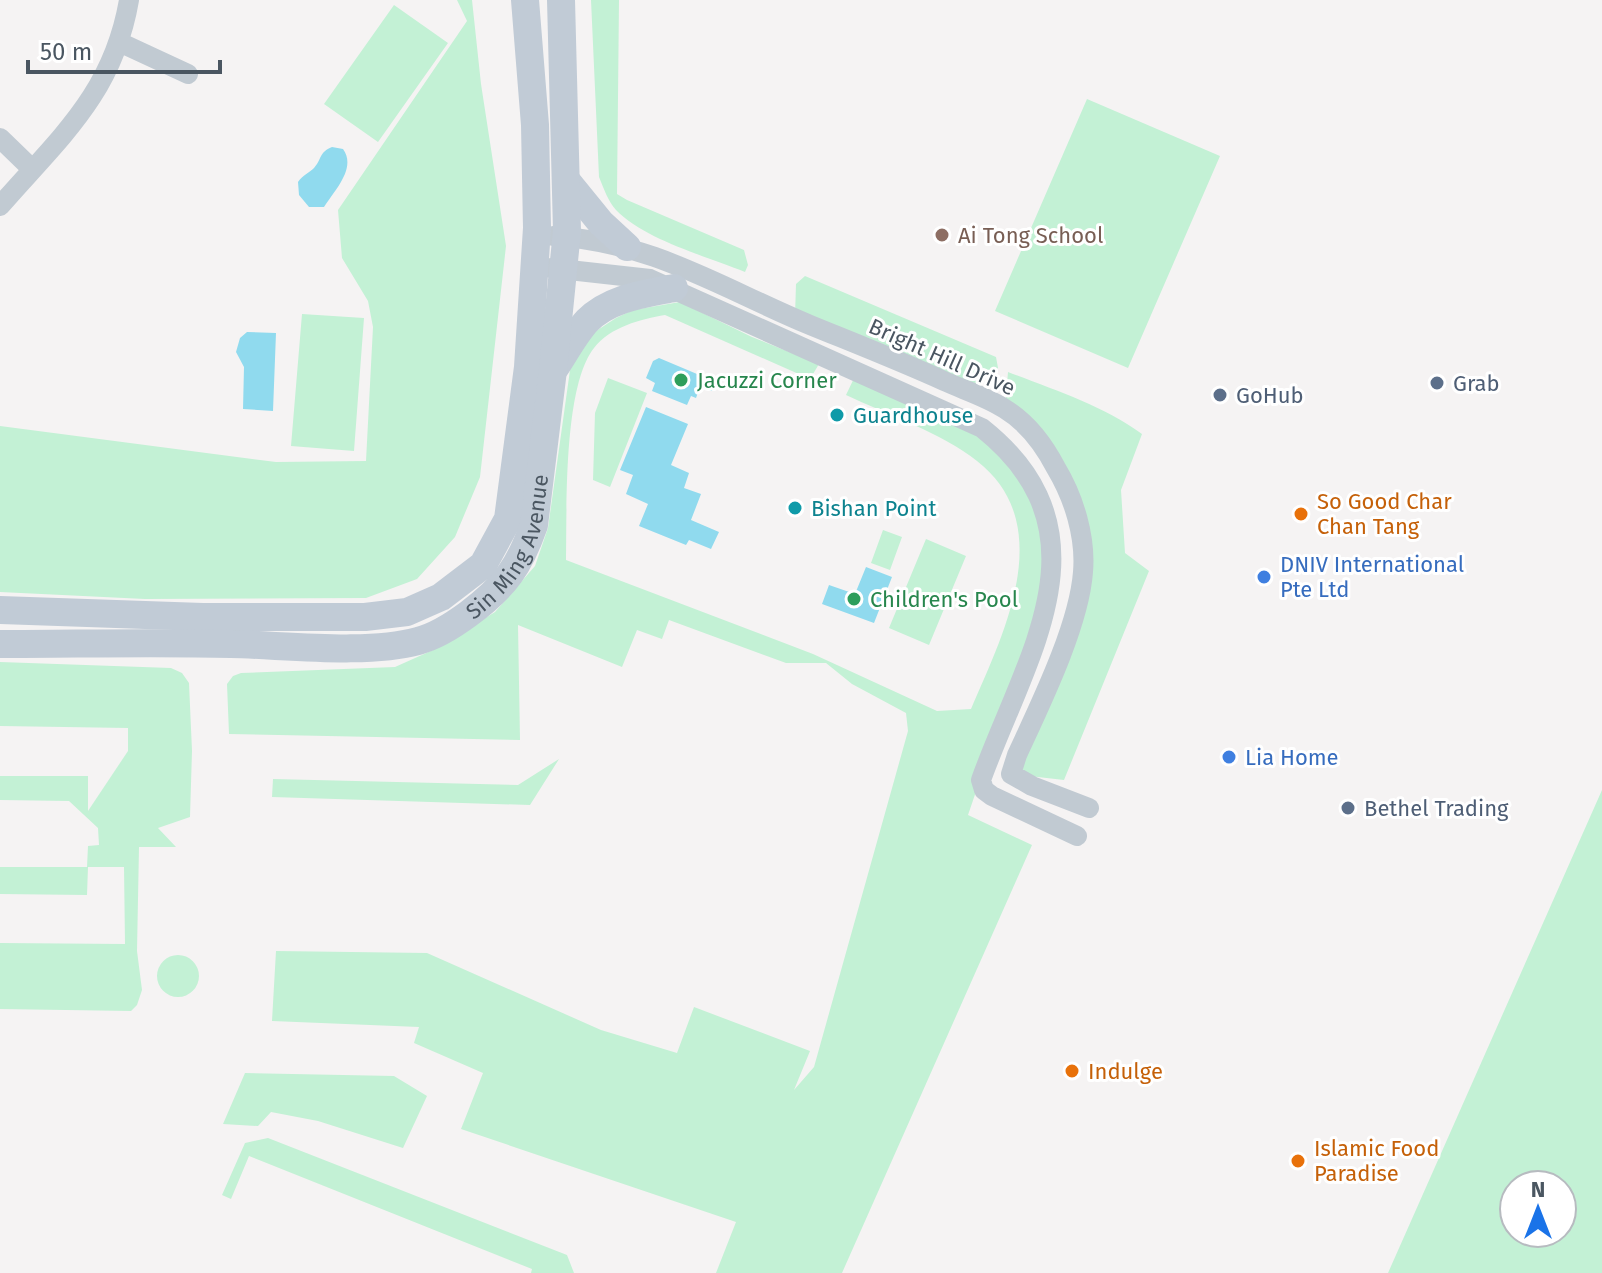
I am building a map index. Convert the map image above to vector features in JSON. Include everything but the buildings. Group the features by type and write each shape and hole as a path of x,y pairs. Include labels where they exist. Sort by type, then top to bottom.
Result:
{"main road":[{"name":"Sin Ming Avenue","path":"0,610 203,617 365,617 407,612 441,597 483,565 508,519 528,367 537,235 535,125 525,0"},
{"name":"Sin Ming Avenue","path":"0,644 190,643 370,648 419,641 456,622 483,602 510,575 526,547 536,510 564,269 566,180 561,0"},
{"path":"566,180 593,215 627,247"},
{"path":"553,370 587,322 608,306 634,296 674,288"}],"street":[{"path":"0,206 76,121 99,90 119,42 129,0"},
{"path":"119,42 188,74"},
{"path":"0,138 32,169"},
{"name":"Bright Hill Drive","path":"537,235 590,239 668,260 1005,409 1026,426 1045,448 1066,485 1077,518 1083,553 1082,588 1072,623 1011,774 1032,786 1089,808"},
{"path":"535,267 650,279 982,428 1022,466 1037,493 1046,518 1053,592 1059,598 1073,600 1082,588"},
{"path":"1053,569 1040,628 981,780 984,790 992,796 1077,836"}],"green space":[{"path":"457,0 472,0 481,84 506,246 480,477 455,537 417,579 366,598 145,599 0,592 0,426 276,462 366,461 373,327 368,301 342,258 338,210 467,21"},
{"path":"591,0 619,0 617,194 744,250 748,265 745,272 659,239 628,221 608,199 599,177"},
{"path":"394,5 448,43 378,142 324,104"},
{"path":"1087,99 1220,156 1128,368 995,311"},
{"path":"805,276 996,357 998,368 969,389 795,316 796,284"},
{"path":"680,302 752,337 819,364 810,379 665,315 636,322 608,335 594,348 584,366 577,391 569,450 566,560 813,654 937,711 971,709 1009,615 1017,581 1020,548 1015,516 1002,487 964,451 932,433 846,395 857,372 982,428 1022,466 1052,569 968,815 1032,845 842,1273 716,1273 736,1222 461,1129 483,1073 414,1043 419,1027 272,1021 276,951 427,953 601,1030 677,1053 694,1007 810,1051 794,1090 814,1067 908,731 906,713 852,684 826,663 786,663 669,620 662,639 637,630 622,667 518,625 520,740 229,734 227,684 233,676 241,673 395,667 433,650 495,612 535,566 548,528 570,370 587,337 633,310"},
{"path":"302,314 364,318 354,451 291,446"},
{"path":"1008,372 1094,406 1142,434 1121,490 1125,553 1149,571 1064,780 1011,774 1082,588 1066,485 1005,409"},
{"path":"608,378 647,393 610,487 593,480 595,413"},
{"path":"883,530 902,537 890,570 871,563"},
{"path":"926,539 966,556 929,645 889,628"},
{"path":"0,662 171,668 182,673 189,683 192,751 190,817 158,828 176,847 139,847 137,951 142,990 137,1005 131,1011 0,1009 0,943 125,944 124,867 88,867 87,895 0,894 0,867 87,867 88,846 99,845 98,828 69,801 0,800 0,776 88,776 88,811 128,751 128,728 0,726"},
{"path":"559,759 530,805 272,797 273,779 518,785"},
{"path":"1602,790 1602,1273 1388,1273"},
{"path":"178,955 193,961 199,976 193,991 178,997 163,991 157,976 163,961"},
{"path":"245,1073 394,1076 427,1096 403,1148 318,1121 271,1112 258,1126 223,1124"},
{"path":"268,1138 567,1255 574,1273 531,1273 532,1269 249,1156 231,1199 222,1195 245,1143"}],"water":[{"path":"332,147 343,149 347,156 346,171 324,207 309,207 299,195 298,182"},
{"path":"247,332 276,333 273,411 243,409 244,367 236,352 240,338"},
{"name":"Jacuzzi Corner","path":"659,358 716,382 712,391 700,387 696,398 691,396 687,405 652,391 655,383 646,378 653,361"},
{"path":"646,407 688,424 671,465 689,473 684,488 701,494 691,520 719,532 711,549 689,540 686,545 639,526 648,504 626,494 633,475 620,470"},
{"name":"Children's Pool","path":"866,567 892,577 874,623 822,604 829,585 855,594"}],"place":[{"name":"Ai Tong School","path":"942,235"},
{"name":"Jacuzzi Corner","path":"681,380"},
{"name":"Grab","path":"1437,383"},
{"name":"GoHub","path":"1220,395"},
{"name":"Guardhouse","path":"837,415"},
{"name":"Bishan Point","path":"795,508"},
{"name":"So Good Char Chan Tang","path":"1301,514"},
{"name":"DNIV International Pte Ltd","path":"1264,577"},
{"name":"Children's Pool","path":"854,599"},
{"name":"Lia Home","path":"1229,757"},
{"name":"Bethel Trading","path":"1348,808"},
{"name":"Indulge","path":"1072,1071"},
{"name":"Islamic Food Paradise","path":"1298,1161"}]}
